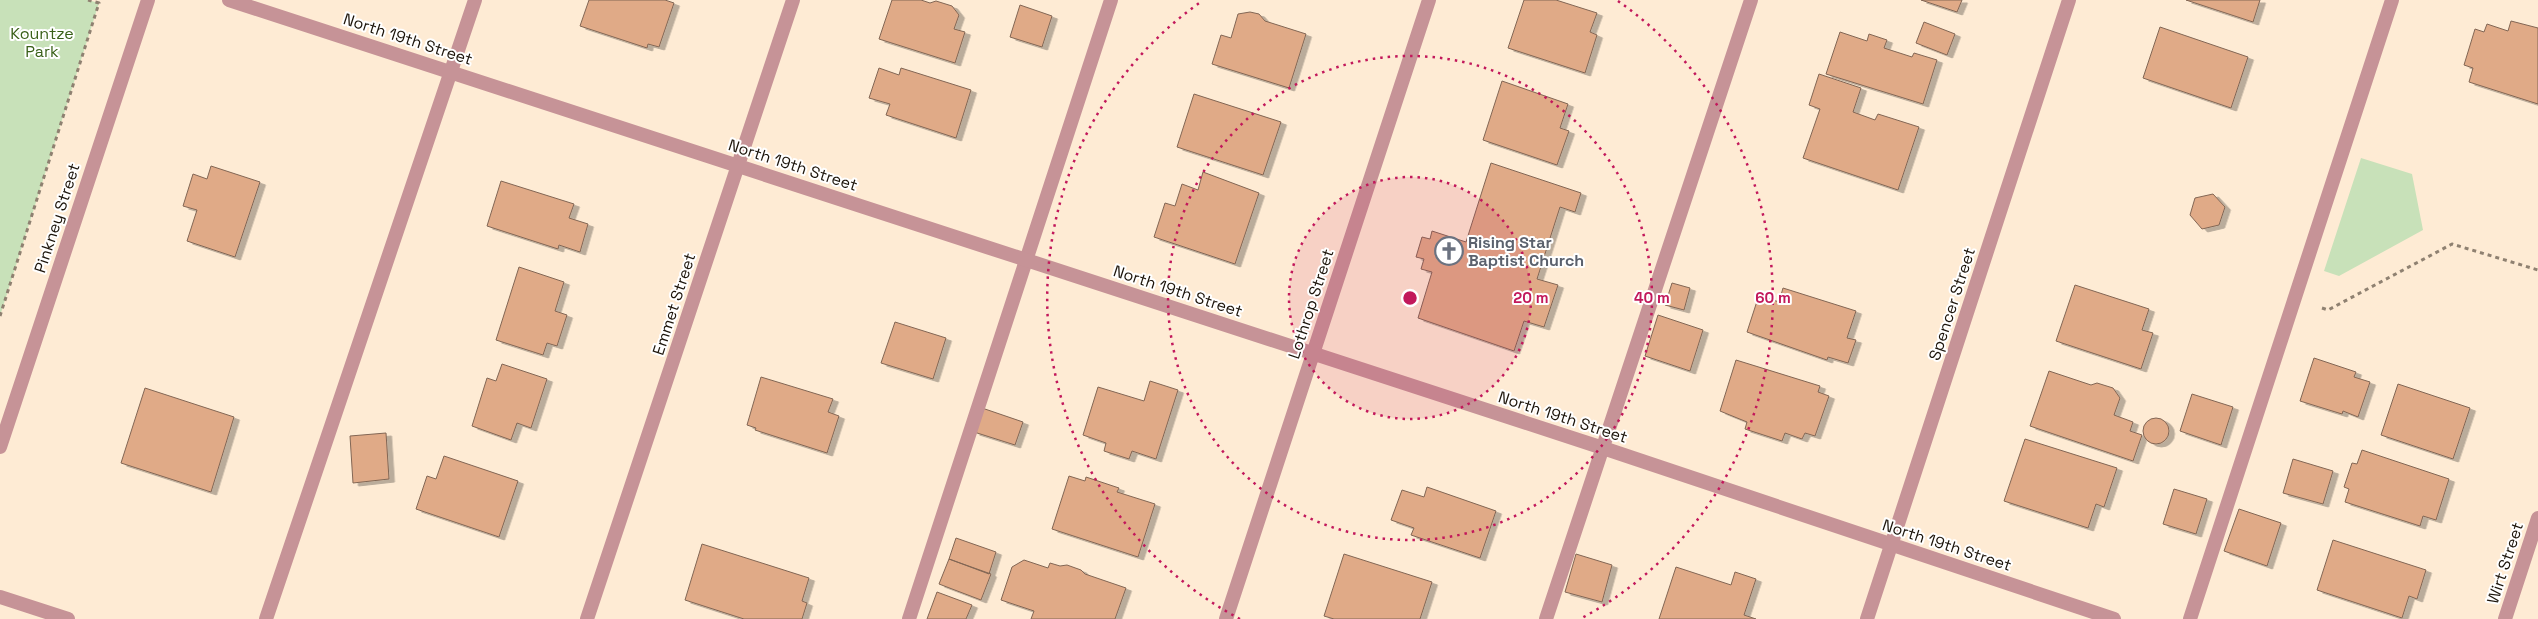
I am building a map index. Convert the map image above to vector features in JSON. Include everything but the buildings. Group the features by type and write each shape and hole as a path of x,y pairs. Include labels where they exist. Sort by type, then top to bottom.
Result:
{"street":[{"name":"Pinkney Street","path":"0,447 148,0"},
{"name":"North 19th Street","path":"229,0 1603,448 2114,619"},
{"path":"266,619 475,0"},
{"name":"Emmet Street","path":"588,619 793,0"},
{"path":"909,619 1111,0"},
{"name":"Lothrop Street","path":"1226,619 1429,0"},
{"path":"1546,619 1751,0"},
{"name":"Spencer Street","path":"1867,619 2069,0"},
{"path":"2190,619 2392,0"},
{"name":"Wirt Street","path":"2505,619 2538,518"},
{"path":"0,597 68,619"}],"path":[{"path":"0,316 100,3 88,0"},
{"path":"2294,300 2328,310 2452,244 2538,270"}],"green space":[{"name":"Kountze Park","path":"0,0 88,0 99,3 0,316"},
{"path":"2361,158 2412,174 2423,230 2339,276 2324,271"}],"place":[{"name":"Rising Star Baptist Church","path":"1449,251"}]}
